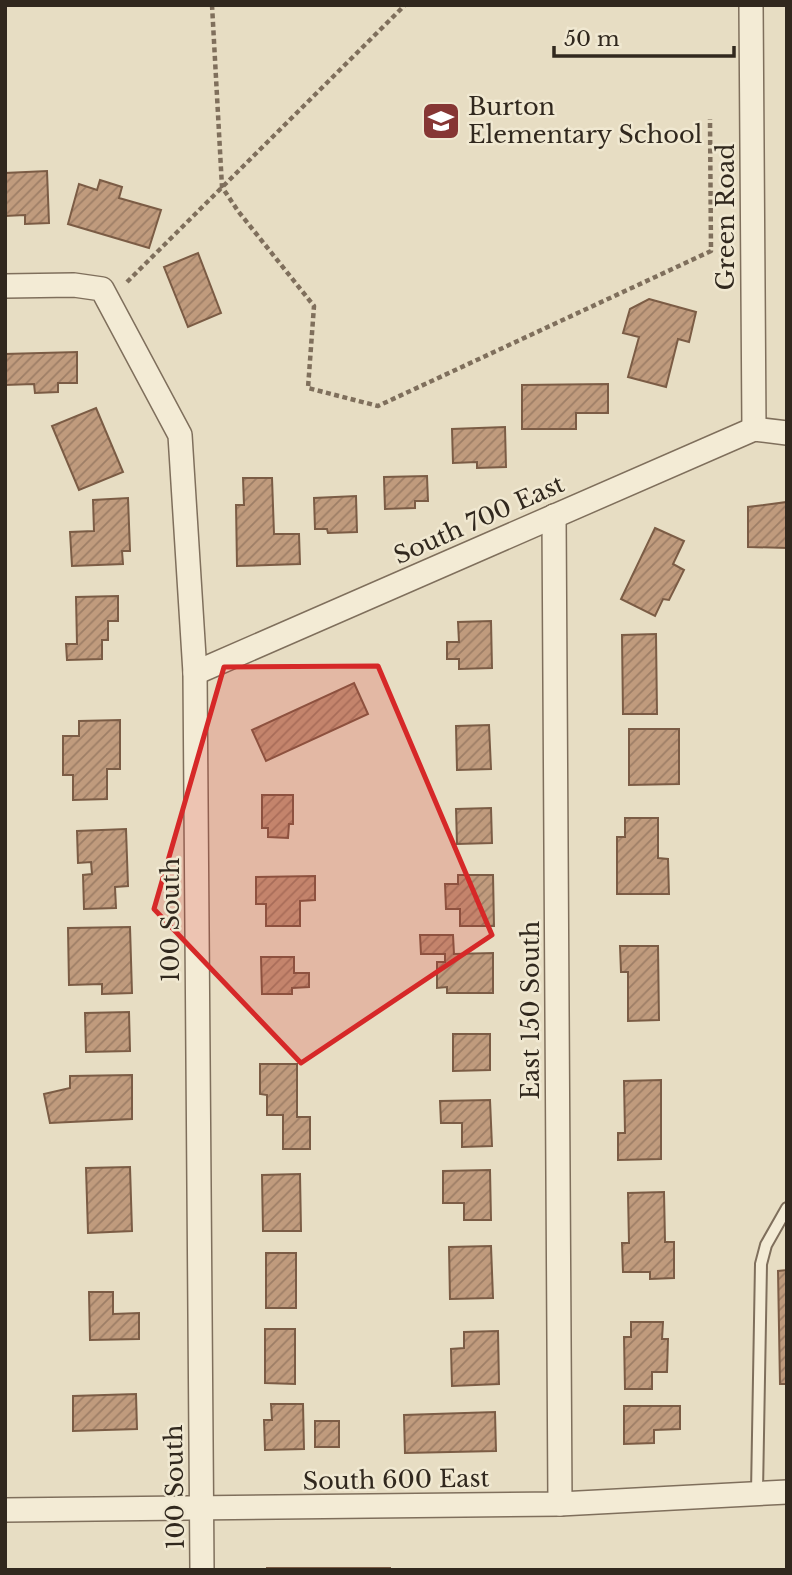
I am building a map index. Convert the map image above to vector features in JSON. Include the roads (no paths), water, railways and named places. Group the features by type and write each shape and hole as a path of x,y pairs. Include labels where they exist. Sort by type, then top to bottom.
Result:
{"street":[{"name":"Green Road","path":"751,5 754,429"},
{"name":"100 South","path":"5,286 74,285 102,289 180,435 195,673 202,1570"},
{"path":"754,429 787,433"},
{"name":"South 700 East","path":"195,673 754,429"},
{"name":"East 150 South","path":"554,516 560,1504"},
{"name":"South 600 East","path":"5,1510 560,1504 787,1492"}],"lane":[{"path":"757,1492 761,1264 766,1245 787,1208"}],"place":[{"name":"Burton Elementary School","path":"441,121"}]}
